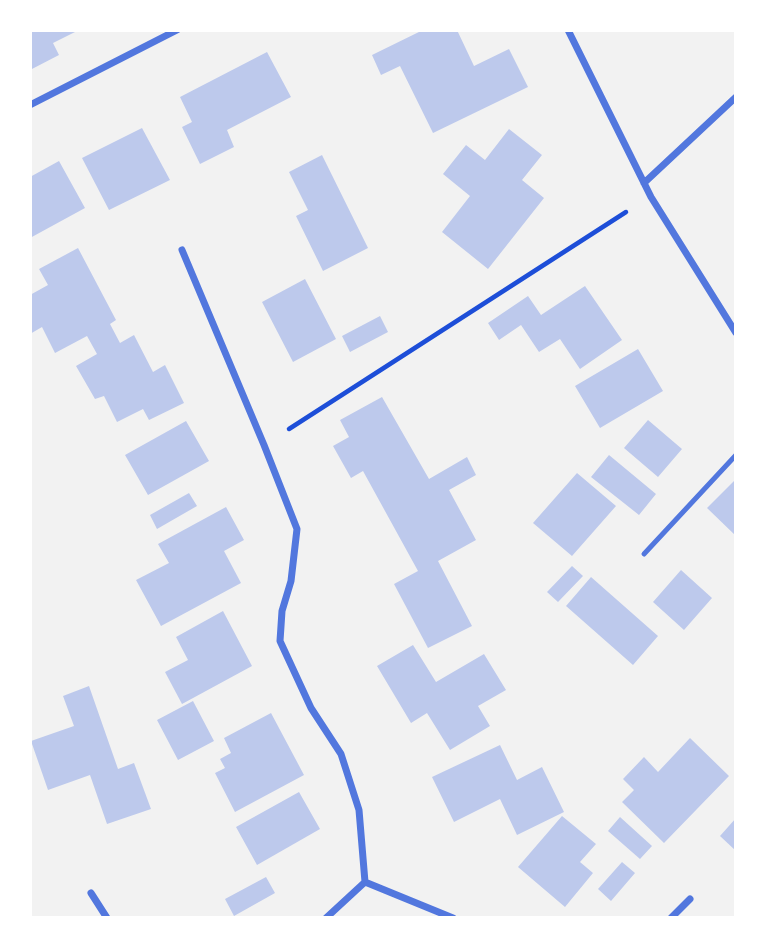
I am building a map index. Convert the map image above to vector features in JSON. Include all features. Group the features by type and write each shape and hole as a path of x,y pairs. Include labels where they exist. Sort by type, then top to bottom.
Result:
{"street":[{"path":"30,105 177,30"},
{"path":"568,30 651,197 736,333"},
{"path":"644,183 736,97"},
{"path":"182,250 297,529 291,581 282,611 280,640 311,708 341,754 359,810 365,883"},
{"path":"326,918 365,883"},
{"path":"365,883 453,918"},
{"path":"91,893 107,918"},
{"path":"671,918 690,899"}],"lane":[{"path":"644,554 736,455"}],"path":[{"path":"264,445 651,197"}],"building":[{"path":"30,30 79,30 53,43 59,55 30,70"},
{"path":"423,30 457,30 474,66 509,49 528,87 433,133 400,66 381,75 372,55"},
{"path":"267,52 291,97 227,130 234,147 200,164 182,127 192,122 180,97"},
{"path":"142,128 170,180 109,210 82,158"},
{"path":"509,129 542,155 522,180 544,198 488,269 442,232 470,196 443,174 466,145 485,160"},
{"path":"322,155 368,248 323,271 296,216 308,210 289,172"},
{"path":"59,161 85,208 30,238 30,177"},
{"path":"78,248 116,320 110,324 120,343 134,335 153,372 165,365 184,403 149,420 143,409 117,422 104,396 95,399 76,366 97,354 87,336 55,353 42,327 30,334 30,295 48,285 39,269"},
{"path":"305,279 336,339 293,362 262,302"},
{"path":"585,286 622,340 580,369 560,339 539,352 521,325 499,340 488,323 528,296 541,315"},
{"path":"380,316 388,332 350,352 342,336"},
{"path":"638,349 663,391 600,428 575,386"},
{"path":"382,397 429,479 467,457 476,475 449,490 476,540 438,561 472,626 428,648 394,584 418,571 363,471 351,478 333,446 349,437 340,420"},
{"path":"648,420 682,449 658,477 624,448"},
{"path":"186,421 209,461 148,495 125,455"},
{"path":"609,455 656,494 639,515 591,477"},
{"path":"577,473 616,506 572,556 533,523"},
{"path":"736,479 736,536 707,508"},
{"path":"189,493 197,506 157,529 150,515"},
{"path":"226,507 244,540 224,551 241,583 161,626 136,580 169,563 158,544"},
{"path":"572,566 583,576 558,602 547,592"},
{"path":"681,570 712,598 684,630 653,602"},
{"path":"591,577 658,636 633,665 566,606"},
{"path":"223,611 252,666 182,704 165,672 188,660 176,637"},
{"path":"413,645 436,682 484,654 506,690 478,706 490,726 450,750 427,713 411,723 377,666"},
{"path":"89,686 118,769 134,763 151,809 107,824 90,775 48,790 31,741 74,726 63,696"},
{"path":"193,701 214,741 178,760 157,720"},
{"path":"271,713 304,775 235,812 215,773 225,768 220,759 231,753 224,738"},
{"path":"690,738 729,776 664,843 622,802 634,790 623,779 644,757 658,772"},
{"path":"500,745 517,780 542,767 564,812 517,835 500,799 454,822 432,777"},
{"path":"299,792 320,829 257,865 236,827"},
{"path":"562,816 596,844 580,862 593,873 565,907 518,867"},
{"path":"620,817 652,846 640,859 608,831"},
{"path":"736,818 736,851 720,836"},
{"path":"622,862 635,873 611,901 598,889"},
{"path":"266,877 275,893 234,916 225,899"}]}
